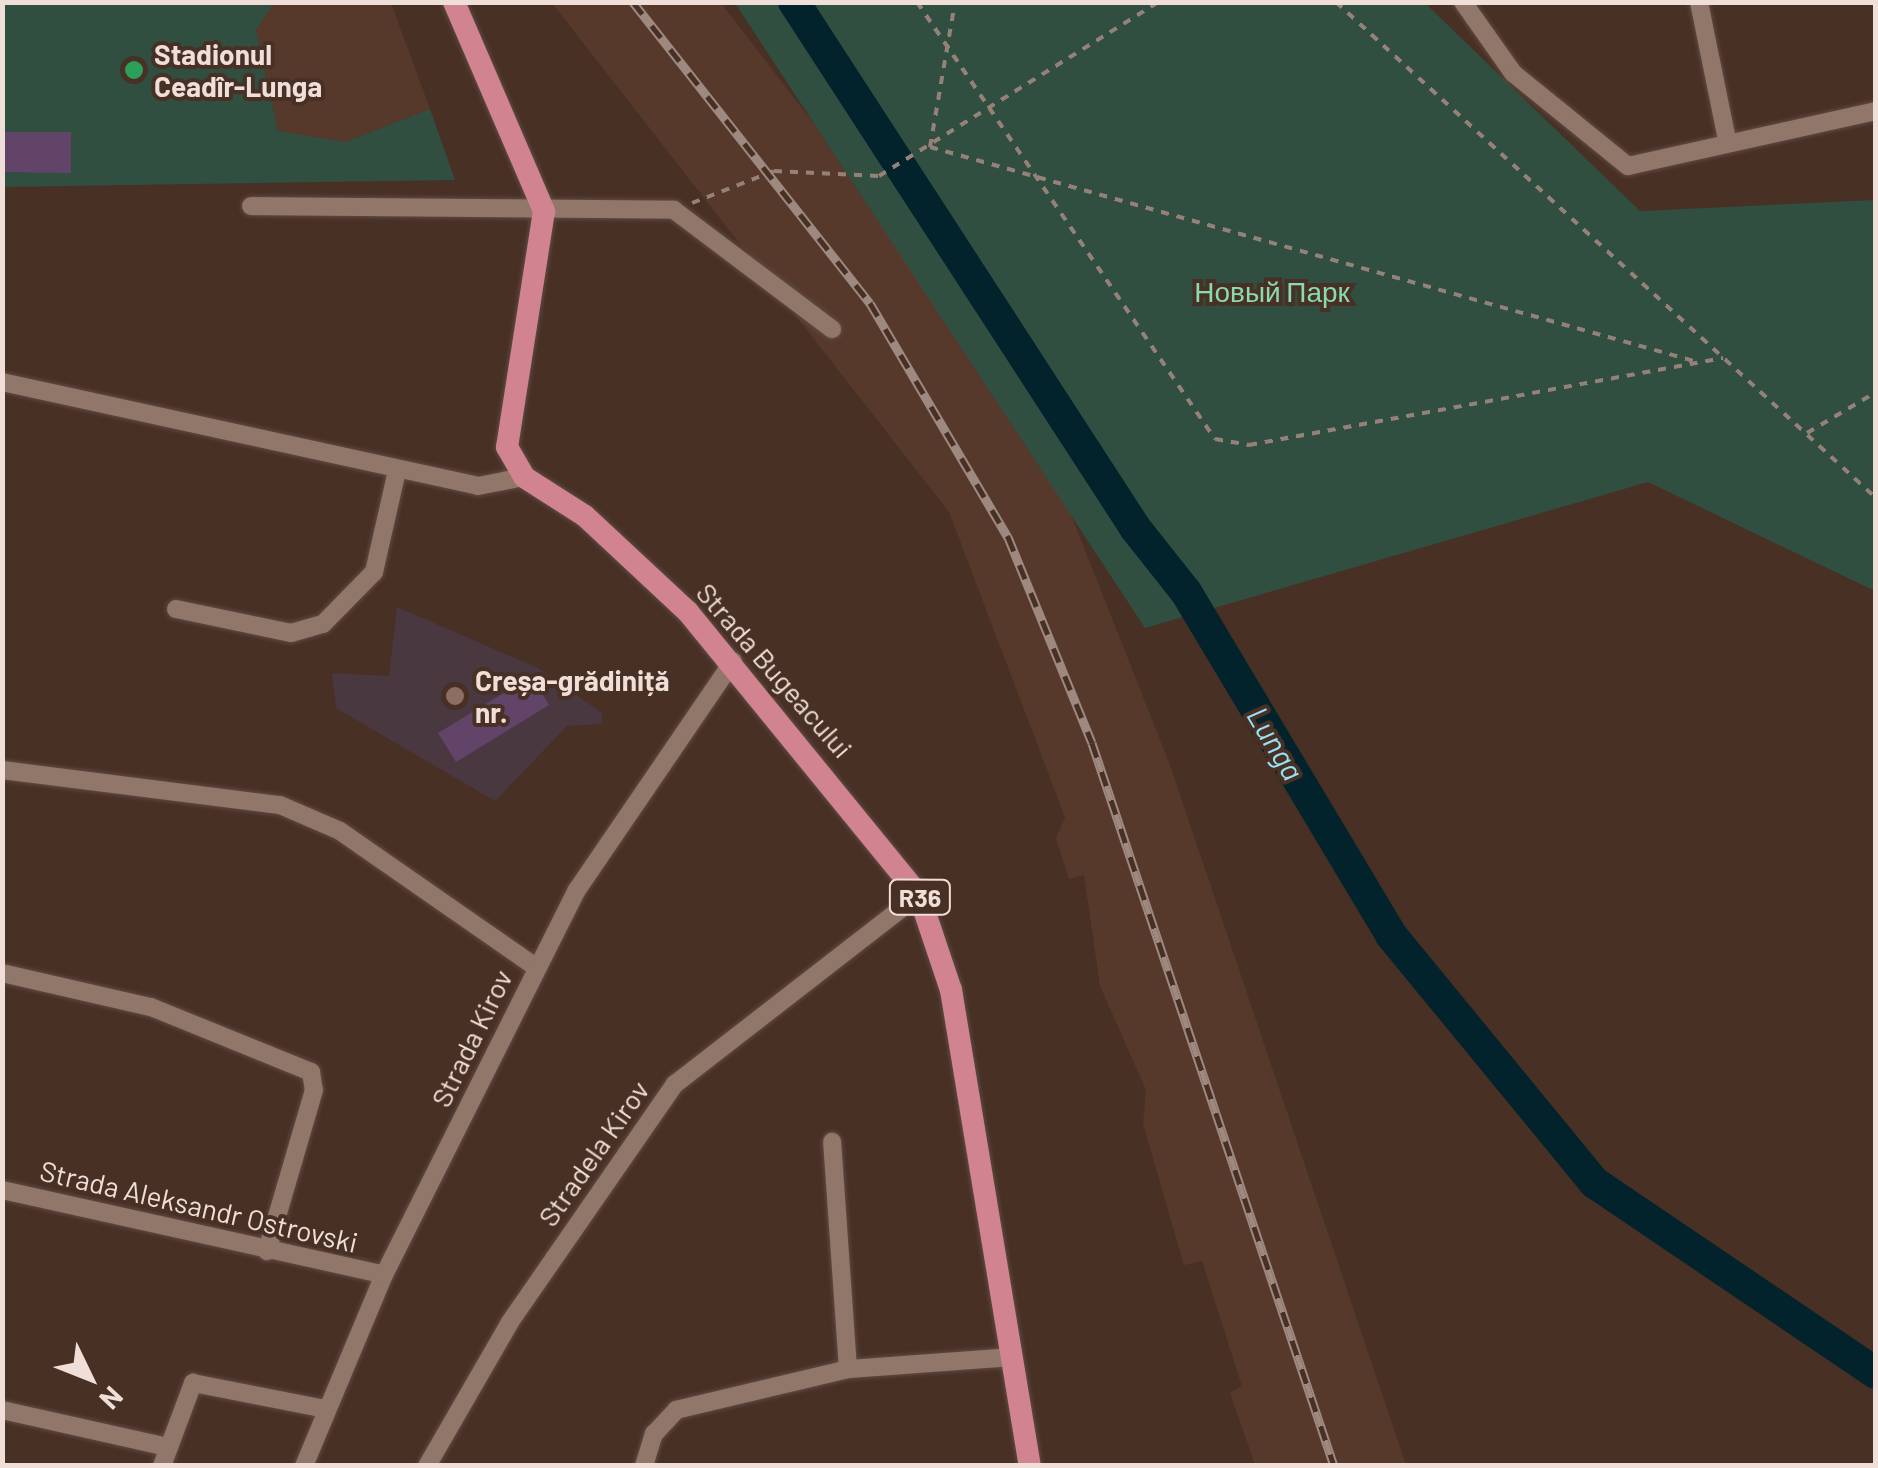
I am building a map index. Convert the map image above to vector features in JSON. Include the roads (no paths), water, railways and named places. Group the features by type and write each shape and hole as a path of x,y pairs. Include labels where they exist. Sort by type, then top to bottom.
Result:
{"main road":[{"path":"454,2 544,211 541,270 506,425 524,477"},
{"name":"Strada Bugeacului","path":"524,477 585,516 733,661 919,894 952,990 1030,1466"}],"street":[{"path":"1463,2 1514,73 1615,162 1642,164 1727,140 1876,111"},
{"path":"1699,2 1727,140"},
{"path":"251,206 674,210 832,329"},
{"path":"2,382 478,486 524,477"},
{"path":"176,609 292,633 323,624 374,572 398,470"},
{"name":"Strada Kirov","path":"304,1466 384,1275 536,968 627,808 733,661"},
{"path":"2,770 280,805 355,840 536,968"},
{"name":"Stradela Kirov","path":"427,1466 510,1322 675,1084 919,894"},
{"path":"2,973 151,1007 311,1072 314,1090 267,1251"},
{"path":"832,1142 848,1370"},
{"name":"Strada Aleksandr Ostrovski","path":"2,1190 384,1275"},
{"path":"644,1466 654,1434 676,1410 848,1370 1011,1357"},
{"path":"2,1410 165,1456 187,1388 206,1380 325,1409"}],"waterway":[{"name":"Lunga","path":"794,2 1136,529 1186,592 1391,935 1595,1183 1876,1373"}],"railway":[{"path":"633,2 870,303 1008,537 1092,743 1334,1466"}],"place":[{"name":"Stadionul Ceadîr-Lunga","path":"134,70"},
{"name":"Creșa-grădiniță nr.","path":"455,696"}],"park label":[{"name":"Новый Парк","path":"1272,291"}]}
